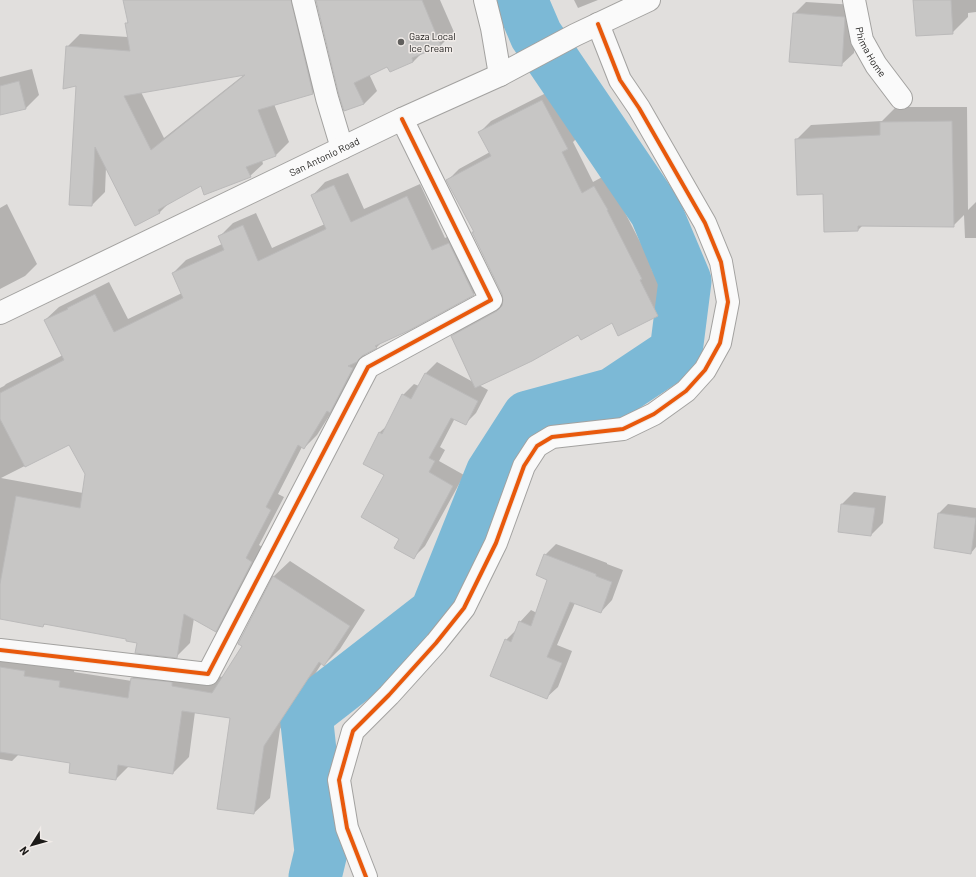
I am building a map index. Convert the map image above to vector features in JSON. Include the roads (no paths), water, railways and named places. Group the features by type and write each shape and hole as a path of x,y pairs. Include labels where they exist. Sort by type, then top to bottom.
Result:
{"street":[{"path":"303,0 327,98 342,148"},
{"path":"485,0 492,28 507,72"},
{"name":"San Antonio Road","path":"0,313 402,119 507,72 574,35 649,0"},
{"name":"Phima Home","path":"854,0 862,40 876,65 901,98"},
{"path":"366,877 347,828 339,780 353,731 436,644 464,608 496,543 524,466 537,446 552,437 622,429 654,414 686,391 705,370 720,343 728,302 721,262 705,223 639,108 620,80 598,24"},
{"path":"0,650 208,674 368,367 491,300 402,119"}],"waterway":[{"path":"315,877 321,852 306,714 436,613 492,473 528,417 613,394 676,352 685,281 656,212 536,35 521,0"}],"place":[{"name":"Gaza Local Ice Cream","path":"401,42"}]}
